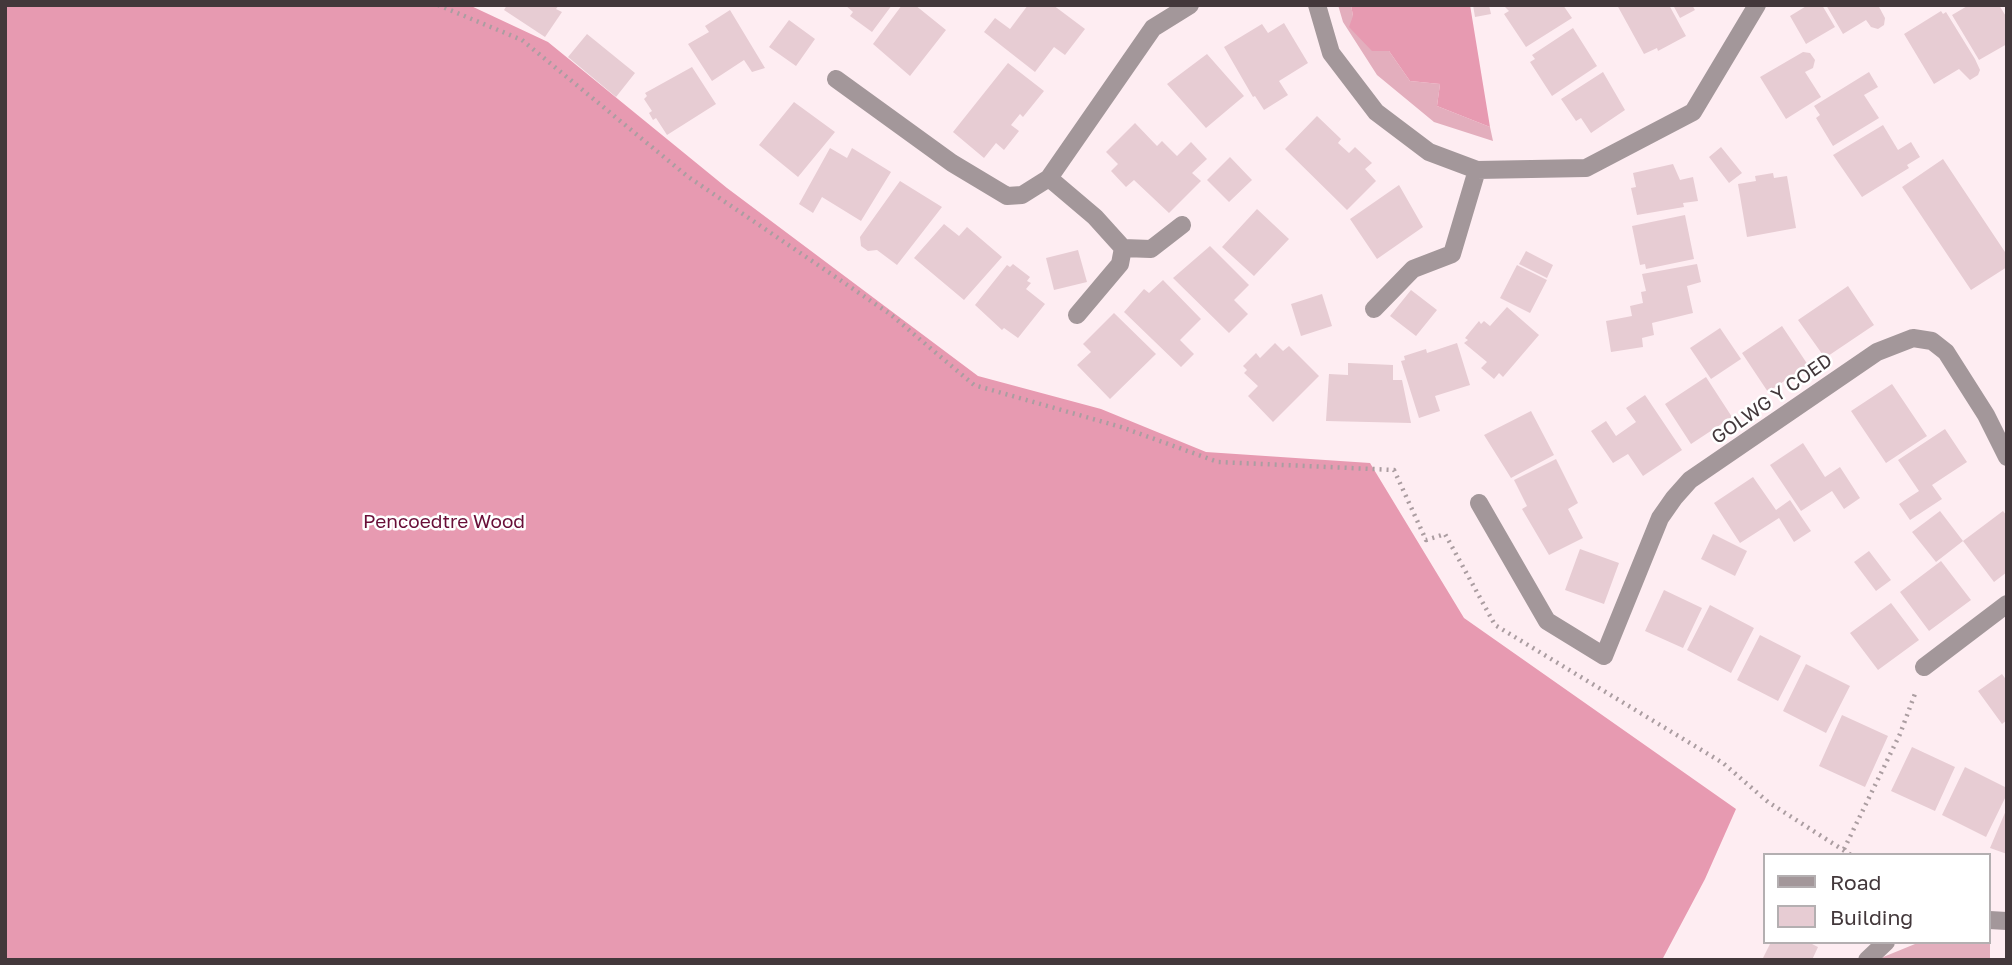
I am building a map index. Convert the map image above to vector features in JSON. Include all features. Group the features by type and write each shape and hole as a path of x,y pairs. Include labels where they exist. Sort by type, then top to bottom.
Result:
{"street":[{"path":"836,79 952,163 1007,196 1022,195 1049,178 1153,28 1190,5"},
{"path":"1317,5 1331,53 1376,112 1429,152 1478,170 1586,168 1693,112 1757,5"},
{"path":"1374,309 1413,269 1452,254 1478,170"},
{"path":"1049,178 1095,217 1123,248 1151,248 1182,225"},
{"path":"1077,315 1120,264 1123,248"},
{"name":"GOLWG Y COED","path":"1479,503 1547,621 1604,656 1660,518 1690,480 1877,352 1913,338 1932,341 1946,352 2007,457"},
{"path":"1924,667 2007,604"},
{"path":"1867,960 1884,944"}],"path":[{"path":"438,5 522,40 687,176 890,314 974,385 1121,427 1218,462 1394,470"},
{"path":"1844,849 1900,734 1924,667"}],"shaded area":[{"path":"1338,5 1351,5 1353,16 1389,51 1410,81 1440,84 1437,106 1490,127 1493,141 1434,122 1377,75 1343,22"},
{"path":"1915,944 1990,944 1990,960 1876,960"}],"green space":[{"name":"Pencoedtre Wood","path":"5,5 469,5 548,42 727,188 978,376 1101,409 1206,452 1370,463 1464,618 1736,809 1705,879 1662,960 5,960"},
{"path":"1351,5 1470,5 1490,127 1437,106 1440,84 1410,81 1389,51 1372,51 1349,27 1353,16"}],"building":[{"path":"507,5 559,5 556,9 562,12 545,37 504,10"},
{"path":"845,5 892,5 872,32 850,16 853,12"},
{"path":"902,5 915,5 946,30 910,76 873,44"},
{"path":"1028,5 1053,5 1085,29 1065,55 1054,47 1035,72 984,32 995,18 1010,29"},
{"path":"1473,5 1489,5 1491,14 1475,17"},
{"path":"1563,5 1572,18 1526,47 1504,14 1509,11 1505,7"},
{"path":"1617,5 1669,5 1686,36 1658,51 1657,48 1644,54"},
{"path":"1673,5 1692,5 1695,10 1680,18"},
{"path":"1808,5 1822,5 1835,27 1806,44 1790,16"},
{"path":"1826,5 1878,5 1885,18 1884,25 1878,29 1871,27 1866,20 1843,34"},
{"path":"1969,5 1999,5 2007,18 2007,44 1979,60 1952,15"},
{"path":"730,10 765,68 752,72 744,60 712,81 688,44 709,32 705,26"},
{"path":"1941,11 1943,14 1946,12 1980,70 1978,75 1970,80 1959,69 1934,84 1904,34"},
{"path":"789,20 815,39 796,66 769,47"},
{"path":"1284,23 1308,63 1279,81 1288,95 1264,110 1255,96 1253,97 1224,47 1262,24 1268,33"},
{"path":"1573,28 1597,66 1552,96 1530,62 1535,59 1532,55"},
{"path":"587,34 635,73 616,97 568,57"},
{"path":"1803,52 1810,53 1815,60 1813,68 1805,72 1821,97 1786,119 1760,77"},
{"path":"1207,54 1244,96 1206,128 1167,84"},
{"path":"1008,63 1044,91 1023,117 1020,114 1011,125 1019,131 1004,150 996,143 984,158 953,132"},
{"path":"692,67 716,104 667,135 656,118 653,120 649,113 652,111 644,99 647,96 645,93"},
{"path":"1603,72 1625,110 1591,133 1581,118 1576,121 1561,99"},
{"path":"1869,72 1878,87 1864,95 1879,118 1833,146 1816,118 1820,115 1814,106"},
{"path":"794,102 835,132 798,177 759,145"},
{"path":"1317,116 1341,139 1338,143 1349,153 1355,147 1372,163 1365,169 1376,181 1347,210 1285,149"},
{"path":"1135,123 1157,146 1162,141 1177,156 1191,142 1207,159 1192,173 1201,181 1169,213 1134,180 1126,187 1111,171 1118,164 1106,152"},
{"path":"1883,125 1898,150 1911,142 1920,157 1907,165 1909,168 1862,197 1833,155"},
{"path":"1721,147 1742,173 1729,183 1709,157"},
{"path":"830,148 847,158 852,148 891,172 861,221 822,197 813,213 799,204"},
{"path":"1230,157 1252,180 1229,202 1207,180"},
{"path":"1943,159 2007,255 2007,267 1971,290 1902,187"},
{"path":"1673,164 1680,180 1693,177 1698,201 1683,203 1684,207 1637,215 1631,188 1636,187 1633,173"},
{"path":"1773,173 1774,178 1787,176 1796,228 1747,237 1738,184 1756,181 1755,176"},
{"path":"900,181 942,207 897,265 877,250 868,251 861,246 860,237"},
{"path":"1399,185 1423,227 1377,259 1350,219"},
{"path":"1257,209 1289,239 1254,276 1222,247"},
{"path":"1685,215 1694,259 1646,269 1645,264 1640,265 1632,226"},
{"path":"944,224 959,236 967,227 1002,257 964,300 914,258"},
{"path":"1210,246 1249,285 1234,300 1248,314 1229,333 1173,278"},
{"path":"1078,250 1087,282 1054,290 1046,258"},
{"path":"1526,251 1553,265 1547,278 1519,264"},
{"path":"1013,264 1030,277 1027,281 1031,283 1026,289 1045,304 1018,338 1004,328 1002,330 975,305 1007,265 1010,267"},
{"path":"1697,264 1701,282 1687,286 1693,313 1652,323 1654,335 1642,338 1643,347 1611,352 1606,321 1632,316 1630,306 1643,303 1641,292 1646,291 1642,274"},
{"path":"1517,265 1547,280 1530,313 1500,298"},
{"path":"1163,280 1201,319 1180,340 1194,354 1181,367 1124,312 1144,289 1149,293"},
{"path":"1848,286 1874,325 1825,358 1798,320"},
{"path":"1411,290 1437,310 1416,336 1390,316"},
{"path":"1322,294 1332,326 1301,336 1291,304"},
{"path":"1507,307 1539,335 1503,377 1499,373 1494,379 1481,368 1487,362 1464,343 1479,321 1490,326"},
{"path":"1114,313 1156,354 1110,399 1077,365 1091,352 1083,344"},
{"path":"1782,326 1808,365 1768,392 1742,353"},
{"path":"1720,328 1741,359 1711,379 1690,348"},
{"path":"1275,343 1283,351 1289,346 1319,376 1273,422 1248,396 1258,386 1244,373 1247,370 1243,366 1256,353 1260,358"},
{"path":"1457,343 1470,385 1435,396 1440,411 1419,418 1401,361 1405,360 1404,356 1426,349 1427,353"},
{"path":"1348,363 1393,365 1393,380 1402,380 1411,423 1326,421 1329,374 1348,375"},
{"path":"1706,377 1732,417 1691,444 1665,404"},
{"path":"1892,384 1927,436 1886,463 1851,411"},
{"path":"1645,395 1682,450 1643,476 1628,454 1613,463 1591,431 1606,421 1616,436 1636,422 1626,408"},
{"path":"1531,411 1554,455 1511,478 1484,435"},
{"path":"1945,429 1967,462 1932,485 1942,499 1910,520 1899,504 1919,491 1898,460"},
{"path":"1803,443 1825,477 1840,467 1860,498 1844,509 1832,491 1801,511 1770,465"},
{"path":"1556,459 1578,503 1568,509 1583,538 1549,555 1522,509 1527,506 1514,480"},
{"path":"1753,477 1776,510 1790,500 1811,531 1794,542 1779,518 1740,543 1714,503"},
{"path":"1940,511 1963,541 1936,562 1912,532"},
{"path":"2003,511 2007,516 2007,572 1994,582 1963,541"},
{"path":"1713,534 1747,551 1735,576 1701,559"},
{"path":"1580,549 1619,563 1604,604 1565,590"},
{"path":"1869,551 1891,580 1876,591 1854,562"},
{"path":"1941,561 1971,600 1929,631 1900,592"},
{"path":"1664,590 1702,608 1683,648 1645,631"},
{"path":"1891,603 1919,640 1878,670 1850,633"},
{"path":"1710,605 1754,628 1731,673 1687,650"},
{"path":"1760,635 1801,656 1778,701 1737,680"},
{"path":"1806,664 1850,686 1826,733 1783,711"},
{"path":"2002,674 2007,681 2007,720 2002,724 1978,691"},
{"path":"1842,715 1888,736 1865,787 1819,766"},
{"path":"1912,747 1955,767 1935,811 1891,791"},
{"path":"1965,767 2007,788 2007,794 1986,837 1942,815"},
{"path":"2007,808 2007,854 1990,848"},
{"path":"1770,944 1812,944 1818,947 1812,960 1762,960"}]}
